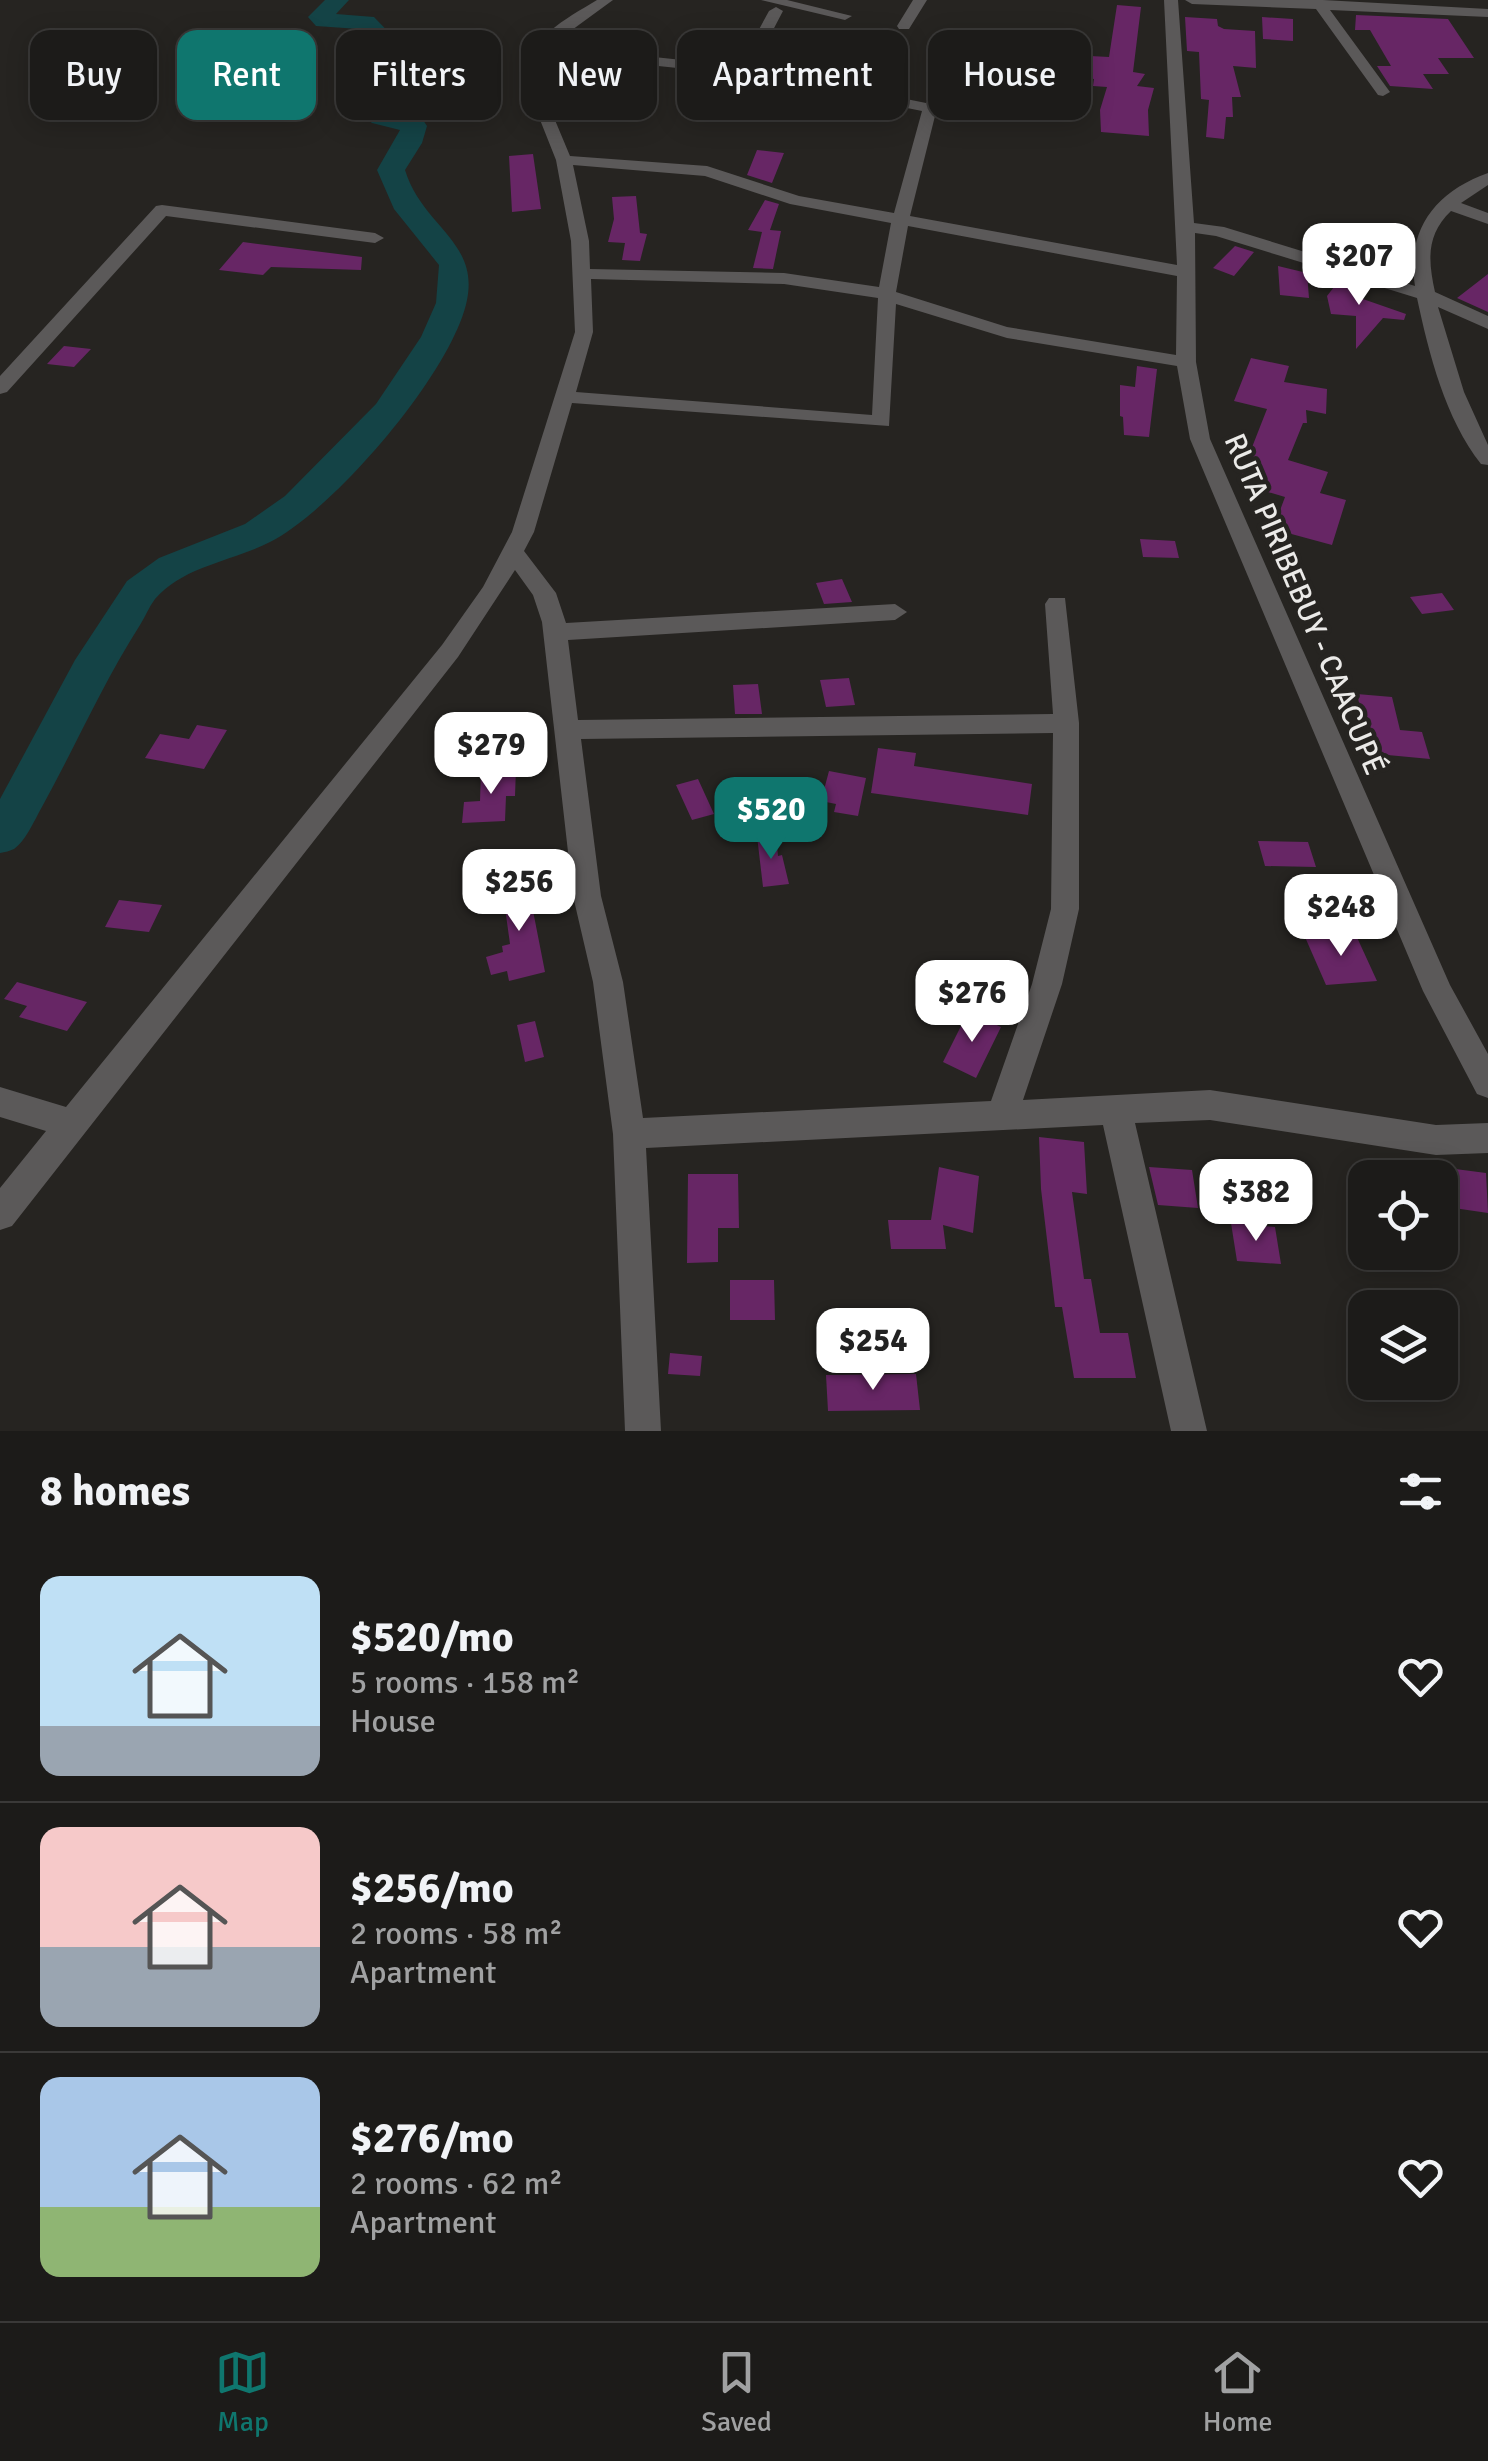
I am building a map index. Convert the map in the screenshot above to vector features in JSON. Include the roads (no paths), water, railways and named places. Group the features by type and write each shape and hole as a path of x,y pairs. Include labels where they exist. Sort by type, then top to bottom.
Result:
{"street":[{"path":"564,30 606,0"},
{"path":"904,26 920,0"},
{"name":"RUTA PIRIBEBUY - CAACUPÉ","path":"1171,0 1186,228 1186,362 1200,440 1438,992 1488,1084"},
{"path":"1192,0 1481,13"},
{"path":"1464,0 1481,13"},
{"path":"1318,4 1383,92"},
{"path":"762,30 772,6 845,16"},
{"path":"566,397 882,422 887,294 900,221 928,116"},
{"path":"0,1214 450,651 493,590 513,552 584,332 583,274 564,160 547,120"},
{"path":"564,160 707,171 796,200 1186,272"},
{"path":"1488,178 1449,204 1424,233 1421,250 1424,294 1471,436 1488,459"},
{"path":"1449,204 1488,219"},
{"path":"0,388 162,210 375,238"},
{"path":"1186,228 1218,232 1424,294 1488,324"},
{"path":"583,274 770,278 887,294 980,326 1094,349 1186,362"},
{"path":"513,552 544,593 555,632 587,896 608,982 629,1134 643,1431"},
{"path":"1004,1113 1047,984 1065,909 1066,724 1057,604"},
{"path":"555,632 894,612"},
{"path":"566,730 1066,724"},
{"path":"0,1102 72,1124"},
{"path":"629,1134 1210,1105 1436,1140 1488,1138"},
{"path":"1115,1107 1189,1431"}],"waterway":[{"path":"0,835 34,781 90,670 141,590 172,568 273,524 327,478 416,374 451,303 454,265 409,209 391,170 409,143 414,126 381,117 361,103 396,59 366,22 324,21 320,17 338,0"}]}
